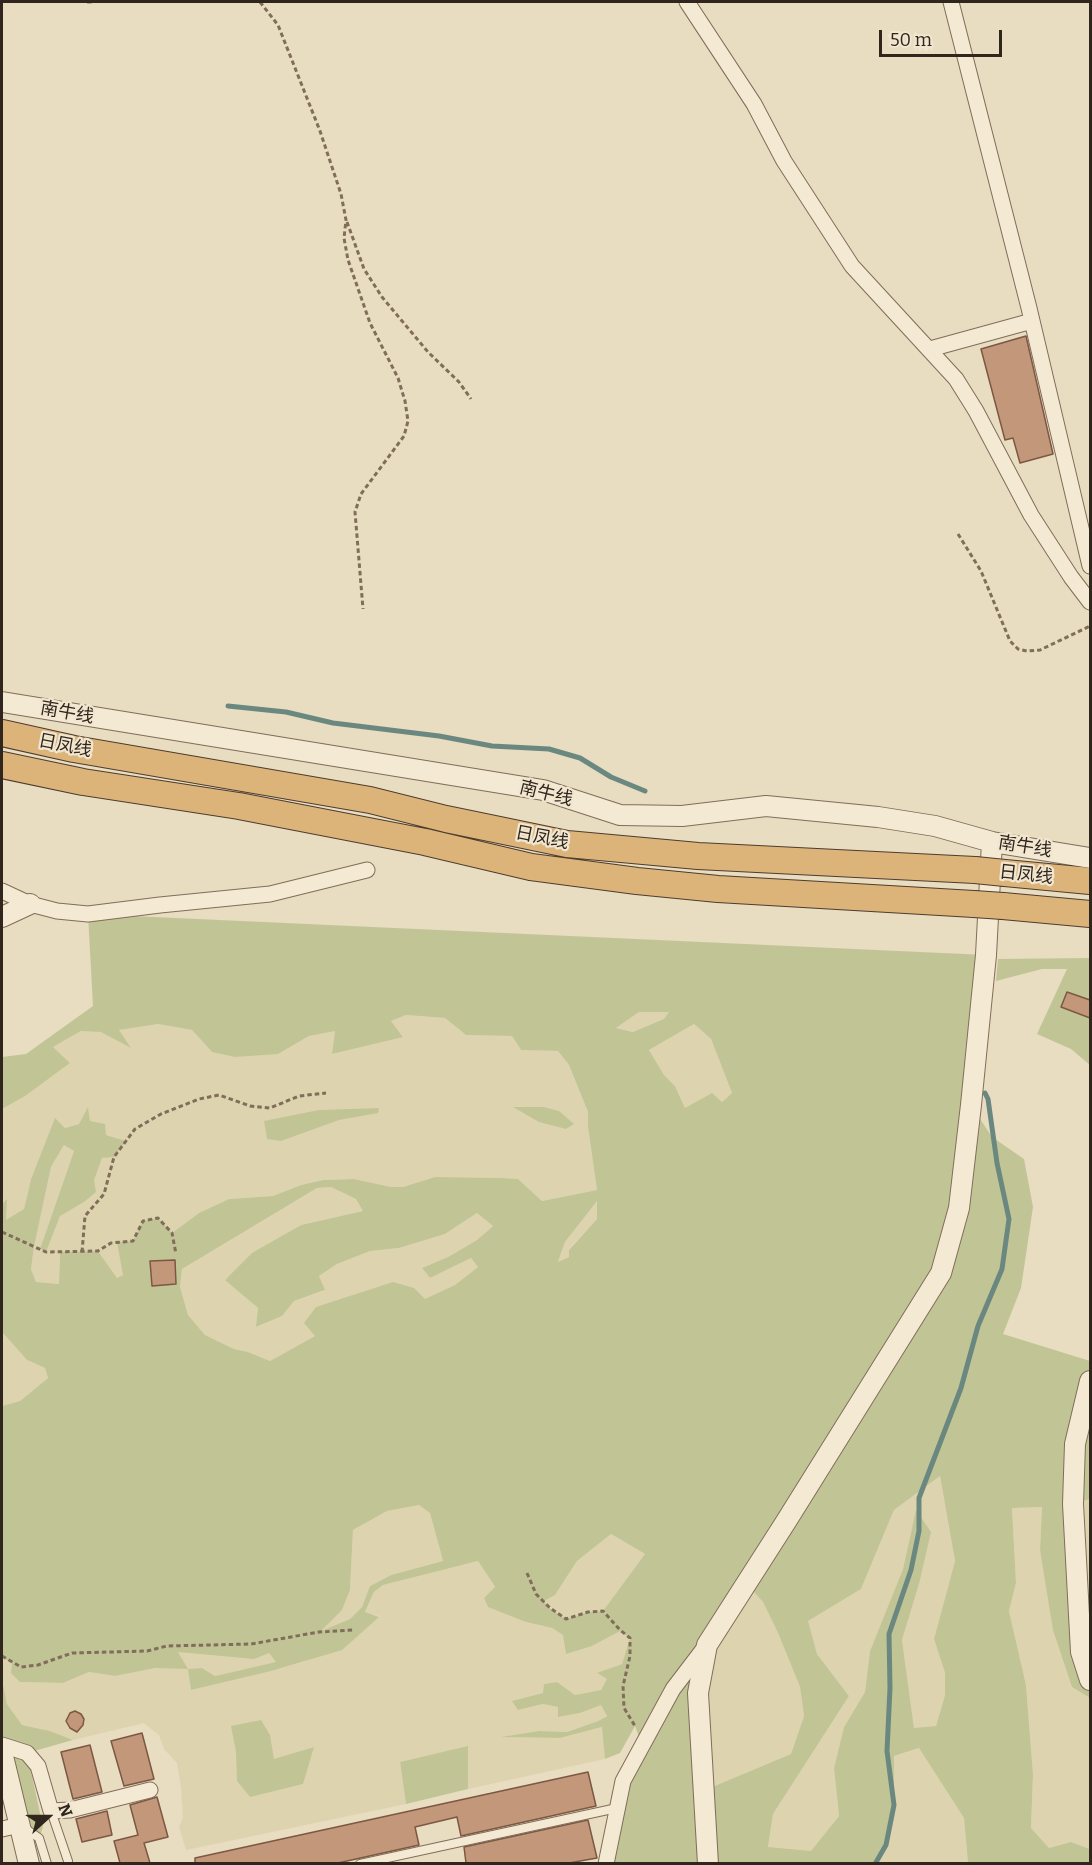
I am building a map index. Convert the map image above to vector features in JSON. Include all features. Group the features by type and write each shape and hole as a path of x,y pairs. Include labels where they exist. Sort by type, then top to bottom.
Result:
{"highway":[{"name":"日凤线","path":"2,733 74,749 370,800 446,819 567,844 698,856 975,870 1090,881"},
{"name":"日凤线","path":"2,765 83,782 239,806 425,843 531,867 718,889 974,904 1090,914"}],"street":[{"path":"687,2 754,104 784,161 852,266 956,379 976,411 1031,515 1090,602"},
{"path":"951,2 1032,321 1090,566"},
{"path":"930,349 1032,321"},
{"name":"南牛线","path":"2,702 543,790 620,815 682,816 766,806 879,817 935,826 992,842 1090,858"},
{"path":"605,1863 622,1781 642,1745 674,1689 706,1645 787,1520 941,1273 959,1208 969,1128 986,955 992,842"},
{"path":"2,891 30,904 57,911 88,914 270,894 367,870"},
{"path":"2,917 30,904"},
{"path":"1090,1381 1075,1444 1073,1504 1081,1652 1090,1680"},
{"path":"706,1645 698,1693 708,1863"},
{"path":"2,1745 27,1753 38,1766 51,1811 70,1810 150,1790"},
{"path":"2,1752 11,1827 29,1863"}],"lane":[{"path":"360,1863 617,1808"},
{"path":"51,1811 68,1861"},
{"path":"11,1827 39,1838 47,1863"}],"path":[{"path":"87,2 94,2"},
{"path":"260,2 278,25 320,131 341,194 346,220 364,269 382,297 428,352 459,382 471,399"},
{"path":"346,220 344,238 348,260 370,323 398,378 408,421 404,436 361,494 355,512 363,609"},
{"path":"958,534 981,571 1010,641 1018,649 1040,650 1090,626"},
{"path":"82,1252 85,1216 104,1194 114,1156 135,1129 162,1114 199,1099 219,1095 250,1106 270,1108 299,1096 326,1093"},
{"path":"2,1232 46,1252 98,1251 111,1243 133,1241 143,1221 158,1218 172,1233 176,1254"},
{"path":"527,1573 536,1594 566,1619 588,1612 603,1611 630,1638 630,1656 623,1686 624,1708 635,1725 642,1745"},
{"path":"2,1656 21,1667 38,1665 72,1653 147,1651 167,1646 251,1644 319,1632 353,1629"}],"shaded area":[{"path":"639,1012 670,1012 664,1020 633,1032 616,1028"},
{"path":"406,1015 445,1018 466,1035 512,1036 521,1050 558,1051 569,1065 588,1112 597,1190 542,1201 518,1179 435,1177 403,1187 391,1187 354,1179 323,1180 301,1185 273,1196 229,1199 199,1213 117,1278 98,1251 60,1252 59,1284 36,1282 31,1269 34,1247 51,1167 65,1144 74,1151 40,1249 45,1251 59,1216 84,1202 102,1158 126,1141 106,1135 90,1122 88,1108 79,1124 65,1128 55,1119 31,1179 24,1209 6,1221 6,1200 2,1204 2,1109 70,1063 53,1047 81,1031 101,1031 129,1047 118,1030 158,1024 192,1030 212,1052 278,1054 309,1036 335,1030 333,1054 403,1036 390,1021"},
{"path":"694,1024 711,1039 732,1093 722,1102 712,1094 685,1108 675,1086 664,1075 649,1050"},
{"path":"331,1187 356,1199 364,1211 300,1225 225,1279 258,1308 257,1327 282,1316 294,1301 324,1291 319,1276 337,1264 370,1251 399,1248 445,1234 477,1213 493,1226 477,1240 448,1257 422,1268 430,1278 471,1258 478,1267 455,1285 425,1300 315,1336 270,1361 234,1349 205,1335 188,1315 180,1287 182,1269 317,1188"},
{"path":"597,1200 597,1219 569,1249 569,1257 558,1263 565,1242"},
{"path":"2,1332 27,1360 45,1368 48,1378 20,1401 2,1406"},
{"path":"940,1476 955,1561 934,1639 945,1673 945,1695 936,1726 914,1729 902,1640 919,1584 916,1511 903,1569 870,1651 865,1692 844,1727 834,1768 839,1816 811,1852 768,1848 773,1814 849,1696 817,1654 807,1621 861,1589 894,1510"},
{"path":"1090,1499 1090,1680 1073,1504"},
{"path":"419,1505 430,1513 443,1561 391,1575 370,1586 362,1607 350,1619 319,1632 342,1610 350,1590 353,1530 387,1511"},
{"path":"1042,1507 1040,1550 1072,1687 1090,1698 1090,1849 1071,1842 1049,1848 1031,1828 1033,1774 1026,1685 1009,1611 1016,1583 1012,1508"},
{"path":"611,1534 645,1554 603,1611 588,1612 566,1619 543,1601 555,1595 577,1561"},
{"path":"478,1561 495,1588 526,1622 552,1628 563,1635 592,1646 620,1630 630,1638 622,1664 598,1674 608,1679 601,1690 575,1695 557,1682 544,1684 544,1693 519,1710 543,1704 558,1707 558,1717 580,1713 601,1704 607,1715 598,1721 567,1732 539,1731 505,1737 560,1738 603,1727 605,1759 468,1789 468,1747 400,1762 406,1804 186,1850 179,1827 183,1818 177,1763 164,1749 159,1735 144,1723 73,1740 50,1731 22,1725 7,1704 2,1679 3,1658 13,1663 20,1682 63,1683 89,1672 115,1676 155,1667 188,1669 177,1652 269,1653 277,1662 215,1676 202,1668 189,1669 191,1690 303,1662 379,1616 365,1613 374,1592 383,1585"},
{"path":"747,1583 763,1602 778,1633 800,1687 804,1716 791,1754 705,1790 707,1645"},
{"path":"920,1748 964,1818 968,1863 875,1864 886,1845 894,1805 894,1756"}],"green space":[{"path":"88,914 986,955 971,1105 992,1137 1024,1159 1033,1207 1021,1288 1003,1334 1090,1361 1090,1499 1073,1504 1090,1698 1072,1687 1053,1630 1040,1550 1042,1507 1012,1508 1016,1583 1009,1611 1026,1685 1033,1774 1031,1828 1049,1848 1071,1842 1090,1849 1090,1863 968,1863 964,1818 919,1748 894,1756 894,1805 886,1845 875,1863 606,1863 642,1745 635,1726 620,1753 605,1759 602,1727 560,1738 501,1737 539,1731 567,1732 607,1716 601,1705 580,1713 558,1717 558,1707 543,1704 518,1710 512,1701 543,1693 544,1684 557,1682 575,1695 601,1690 607,1679 597,1673 622,1664 630,1638 620,1631 592,1646 566,1654 563,1635 552,1628 526,1622 488,1607 484,1598 495,1587 478,1561 383,1585 374,1592 365,1612 379,1617 342,1650 271,1671 191,1690 188,1669 155,1668 115,1676 89,1672 63,1683 20,1682 11,1673 12,1663 3,1658 2,1673 2,1406 20,1401 48,1378 45,1368 27,1360 2,1332 2,1204 7,1199 6,1220 24,1209 31,1179 55,1118 65,1128 79,1124 88,1107 90,1121 105,1124 106,1135 126,1141 114,1157 102,1158 94,1180 96,1192 60,1216 46,1252 40,1249 74,1151 64,1145 51,1167 34,1247 31,1269 36,1282 59,1284 60,1252 98,1251 117,1278 123,1275 117,1242 133,1241 143,1221 158,1218 172,1233 199,1213 229,1199 273,1196 301,1185 323,1180 354,1179 391,1187 403,1187 435,1177 518,1179 542,1201 597,1190 588,1112 569,1065 558,1051 521,1050 512,1036 466,1035 445,1018 406,1015 391,1021 403,1037 332,1054 335,1031 309,1036 278,1054 235,1057 212,1052 192,1030 158,1024 119,1030 131,1048 101,1032 81,1031 53,1047 70,1063 25,1096 2,1109 2,1057 26,1054 93,1006","holes":["639,1012 669,1012 664,1019 633,1032 616,1028","694,1024 711,1039 732,1093 722,1102 712,1093 685,1108 675,1086 664,1075 649,1050","331,1187 356,1199 363,1211 301,1225 252,1253 225,1280 258,1308 256,1327 282,1316 294,1301 325,1290 319,1276 337,1264 370,1251 399,1248 445,1234 477,1213 493,1226 477,1240 448,1257 422,1268 430,1278 471,1258 478,1267 455,1285 425,1299 414,1288 393,1282 316,1307 304,1323 315,1336 270,1361 234,1349 205,1335 188,1315 180,1287 182,1269 317,1188","597,1201 597,1219 569,1250 569,1257 558,1262 565,1242","940,1476 955,1561 934,1639 945,1673 945,1695 936,1726 914,1728 902,1640 919,1584 931,1532 916,1510 903,1569 870,1651 865,1692 844,1727 834,1768 839,1816 811,1851 768,1847 773,1814 849,1696 817,1654 808,1621 861,1589 894,1510","419,1505 430,1513 443,1561 391,1575 370,1586 362,1607 350,1619 321,1631 342,1610 350,1590 353,1530 387,1511","611,1534 645,1554 603,1611 588,1612 566,1619 544,1601 555,1595 577,1561","747,1584 763,1602 800,1687 804,1716 791,1754 705,1790 707,1645","178,1652 254,1659 269,1653 276,1662 215,1676 202,1668 188,1669"]},
{"path":"1090,958 1090,1065 1071,1049 1037,1034 1067,969 1042,969 996,981 998,959"},
{"path":"513,1107 544,1107 559,1111 574,1124 566,1129 539,1122"},
{"path":"379,1108 378,1113 339,1120 281,1141 267,1139 264,1121 319,1110"},
{"path":"2,1679 7,1704 22,1725 50,1731 73,1740 27,1753 43,1827 39,1838 20,1825 2,1752"},
{"path":"261,1720 270,1735 274,1759 314,1747 303,1784 250,1797 237,1781 236,1752 231,1726"},
{"path":"468,1746 468,1789 406,1804 400,1762"}],"building":[{"path":"1026,336 1053,454 1020,463 1013,438 1005,440 981,349"},
{"path":"1067,992 1090,1000 1090,1018 1061,1007"},
{"path":"175,1260 176,1284 152,1286 150,1261"},
{"path":"75,1711 84,1719 83,1725 77,1732 70,1728 66,1721 70,1713"},
{"path":"142,1733 154,1779 124,1786 111,1741"},
{"path":"90,1745 102,1792 73,1799 61,1752"},
{"path":"588,1772 596,1806 461,1836 457,1817 415,1827 419,1845 338,1863 195,1863 195,1858"},
{"path":"157,1797 168,1837 144,1843 150,1863 120,1863 114,1841 138,1835 130,1805"},
{"path":"107,1811 112,1835 82,1842 76,1819"},
{"path":"588,1820 597,1858 569,1863 466,1863 464,1847"}],"waterway":[{"path":"228,706 286,712 333,723 439,736 492,746 549,749 580,758 611,777 645,791"},
{"path":"875,1864 886,1845 894,1805 887,1751 890,1688 889,1634 911,1570 919,1531 919,1498 961,1388 978,1326 1002,1269 1009,1219 997,1163 988,1099 985,1093"}]}
